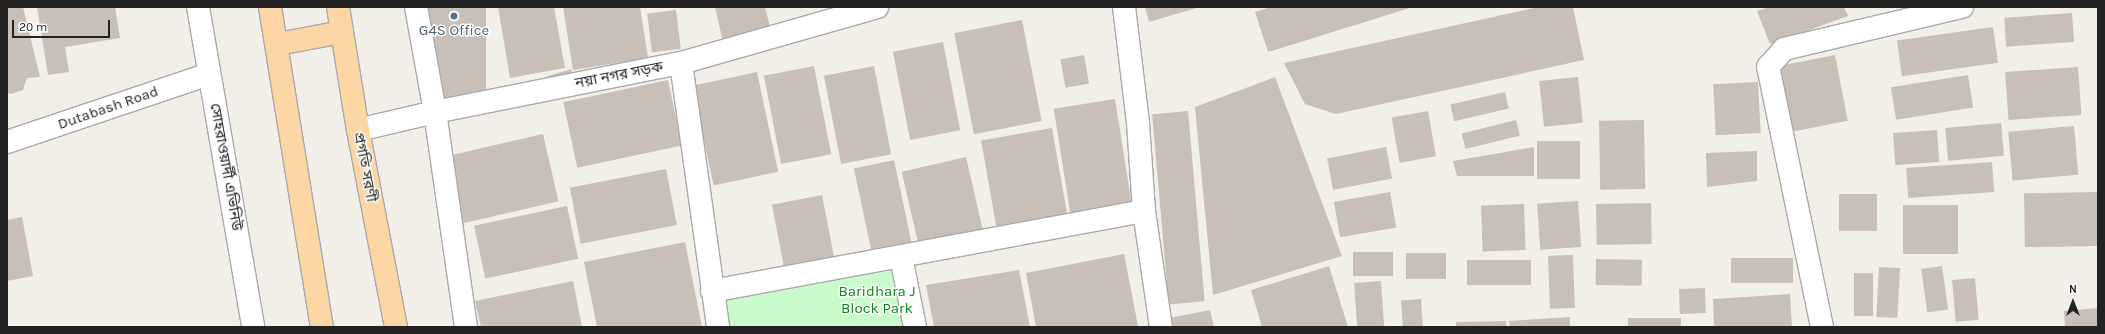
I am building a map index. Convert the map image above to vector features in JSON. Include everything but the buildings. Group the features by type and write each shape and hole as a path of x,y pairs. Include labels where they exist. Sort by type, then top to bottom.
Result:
{"main road":[{"path":"270,7 278,44 322,327"},
{"name":"প্রগতি সরণী","path":"338,7 358,130 396,327"},
{"path":"278,44 342,32"}],"street":[{"name":"সোহরাওয়ার্দী এভিনিউ","path":"198,7 253,327"},
{"path":"416,7 435,112 466,327"},
{"name":"নয়া নগর সড়ক","path":"358,130 435,112 681,63 877,7"},
{"path":"1124,7 1138,123 1144,211 1161,327"},
{"path":"1822,327 1814,279 1768,67 1784,49 1962,7"},
{"path":"681,63 718,327"},
{"name":"Dutabash Road","path":"7,142 209,74"},
{"path":"712,291 1144,211"},
{"path":"901,257 915,327"}],"green space":[{"name":"Baridhara J Block Park","path":"899,269 908,327 722,327 717,298"}],"place":[{"name":"G4S Office","path":"454,16"}]}
